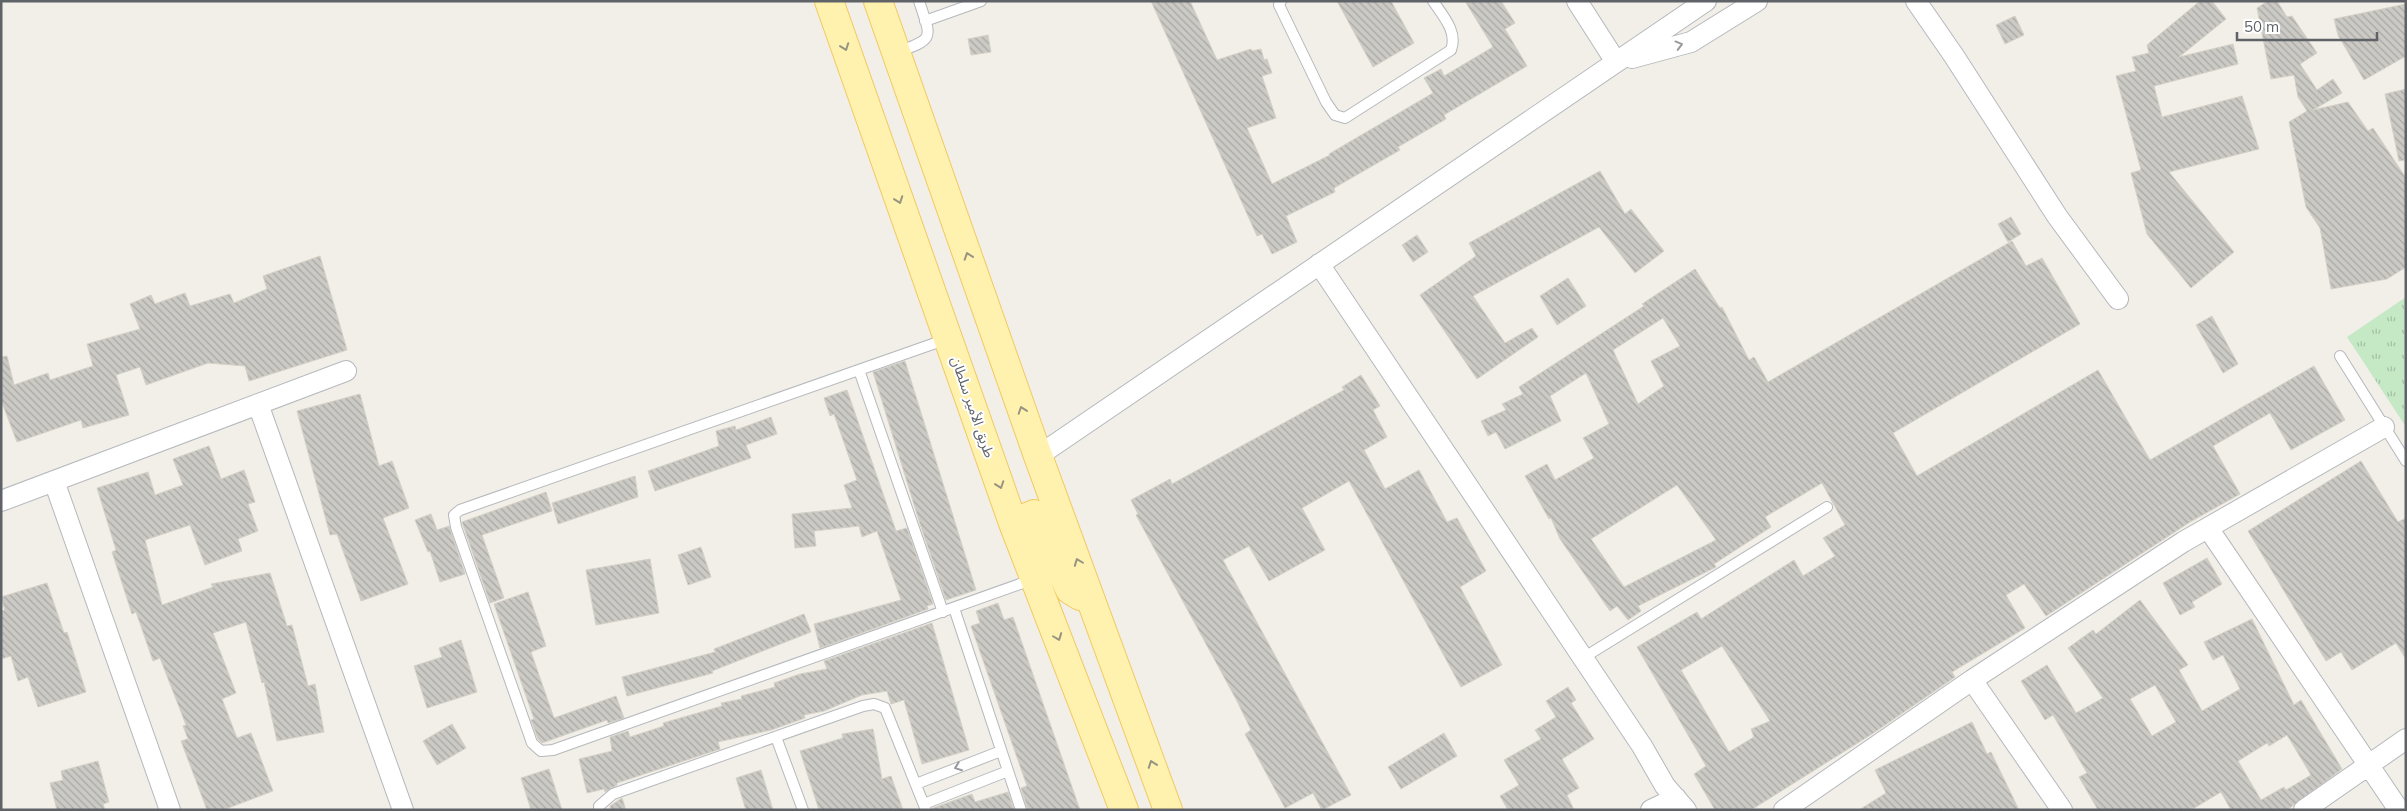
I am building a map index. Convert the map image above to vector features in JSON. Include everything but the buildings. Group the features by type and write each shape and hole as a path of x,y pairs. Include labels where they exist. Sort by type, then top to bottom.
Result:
{"main road":[{"name":"طريق الأمير سلطان","path":"829,1 1014,523 1124,810"},
{"path":"878,1 1038,456 1168,810"},
{"path":"1014,523 1034,514 1070,590 1094,605"}],"street":[{"path":"1577,1 1616,62"},
{"path":"1038,456 1706,1"},
{"path":"1616,62 1691,42 1757,1"},
{"path":"1916,1 1954,56 2057,216 2118,299"},
{"path":"1319,264 1583,658 1666,786 1681,804 1651,810"},
{"path":"1,501 346,371"},
{"path":"258,404 403,810"},
{"path":"1784,810 1972,680 2208,528 2384,427"},
{"path":"54,481 170,810"},
{"path":"2208,528 2399,810"},
{"path":"1972,680 2062,810"},
{"path":"2304,810 2406,739"}],"lane":[{"path":"896,52 922,44 926,40 928,34 919,1"},
{"path":"925,20 982,1"},
{"path":"1281,1 1279,5 1326,102 1335,115 1344,118 1451,50 1454,42 1452,30 1433,1"},
{"path":"948,338 460,510 454,515 456,527 532,743 541,751 553,750 1035,579"},
{"path":"2340,356 2406,461"},
{"path":"859,370 943,612"},
{"path":"1583,658 1827,506"},
{"path":"954,608 1021,810"},
{"path":"599,810 598,806 603,800 613,794 863,706 874,704 885,708 925,807 1008,771"},
{"path":"776,737 803,810"},
{"path":"916,784 1001,751"}],"green space":[{"path":"2406,297 2406,427 2347,337"}]}
